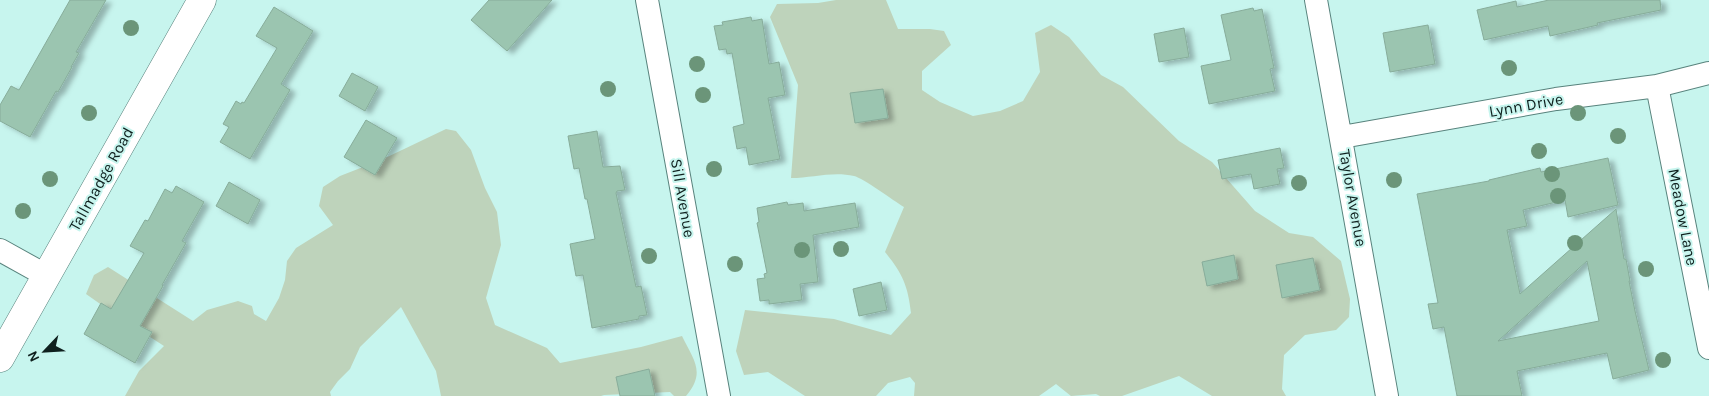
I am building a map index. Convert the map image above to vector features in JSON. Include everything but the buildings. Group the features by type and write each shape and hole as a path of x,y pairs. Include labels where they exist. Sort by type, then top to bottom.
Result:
{"street":[{"name":"Tallmadge Road","path":"0,358 202,0"},
{"name":"Sill Avenue","path":"647,0 719,396"},
{"name":"Taylor Avenue","path":"1316,0 1388,396"},
{"name":"Lynn Drive","path":"1342,136 1556,99 1657,86 1709,73"},
{"name":"Meadow Lane","path":"1657,86 1709,348"},
{"path":"0,250 47,276"}],"green space":[{"path":"836,0 886,0 898,29 944,31 951,45 922,71 922,90 940,102 973,116 1000,111 1023,101 1040,72 1035,33 1051,25 1069,37 1101,75 1123,87 1179,141 1212,162 1255,211 1289,233 1313,237 1341,261 1350,299 1349,317 1336,330 1305,335 1284,355 1282,389 1286,396 1212,396 1179,376 1122,396 1100,396 1096,394 1071,396 1056,384 1039,396 914,396 915,383 910,377 888,383 876,396 805,396 768,372 744,375 736,351 745,310 834,319 891,335 911,313 903,280 896,266 885,252 904,207 854,176 830,174 791,178 798,85 770,17 777,4 818,3"},
{"path":"446,129 456,131 471,150 485,188 497,212 501,245 486,298 495,325 547,348 560,363 641,347 682,336 694,360 697,373 696,380 686,396 674,396 670,392 601,396 441,396 436,371 401,307 360,347 350,369 330,392 331,396 125,396 139,371 164,346 86,294 94,275 108,267 193,321 207,310 238,301 252,306 254,314 266,321 279,298 285,280 287,261 296,248 333,225 319,206 323,187 340,176 381,160"}]}
